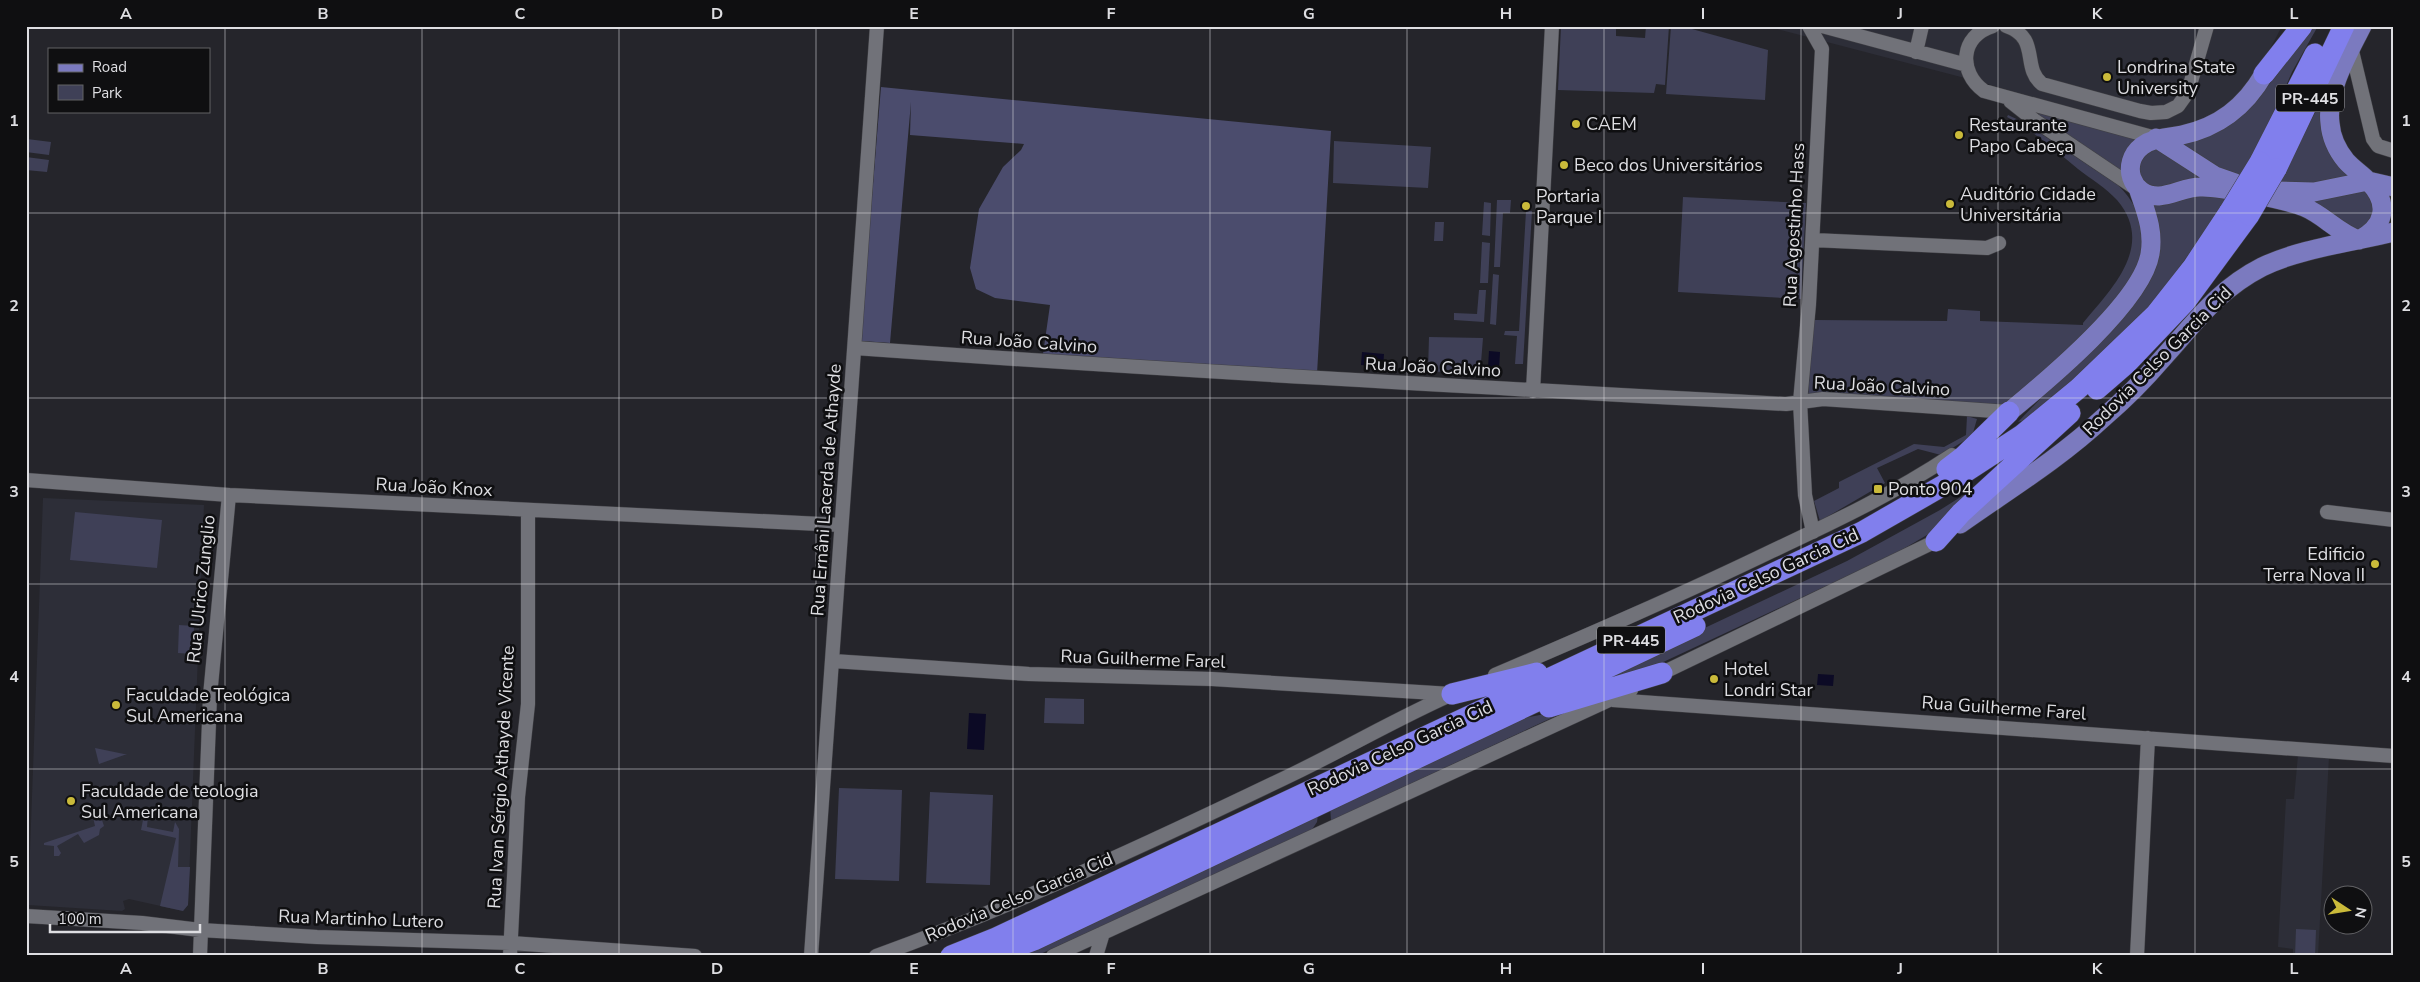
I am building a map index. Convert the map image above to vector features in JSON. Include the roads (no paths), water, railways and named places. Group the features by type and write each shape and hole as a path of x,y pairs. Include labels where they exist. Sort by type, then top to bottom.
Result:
{"highway":[{"path":"2264,74 2302,26"},
{"name":"Rodovia Celso Garcia Cid","path":"2268,166 2328,26"},
{"name":"Rodovia Celso Garcia Cid","path":"992,956 1034,940 1815,569 1929,509 2012,456 2070,413 2127,363 2185,302 2268,166 2344,26"},
{"name":"Rodovia Celso Garcia Cid","path":"951,956 1005,933 1862,532 1956,478 2022,435 2079,388 2156,314 2239,213"},
{"path":"1862,532 1964,456 2009,412"},
{"path":"1936,540 1961,513 2070,413"},
{"path":"1452,694 1581,663"},
{"path":"1500,718 1532,712 1662,672"}],"main road":[{"name":"PR-445","path":"2362,26 2351,47 2333,93 2330,124 2335,144 2345,159 2368,181"},
{"path":"2156,138 2198,131 2226,118 2247,100 2264,74"},
{"path":"2156,138 2215,176 2241,184 2292,193 2314,192 2368,181 2394,187"},
{"name":"Rodovia Celso Garcia Cid","path":"2009,412 2084,345 2141,281 2148,266 2152,240 2149,219 2139,191 2131,178 2132,161 2141,147 2156,138"},
{"path":"2139,191 2160,196 2191,188 2212,188 2298,205 2312,211 2341,232 2359,240 2375,228 2382,212 2380,199 2368,181"},
{"name":"Rodovia Celso Garcia Cid","path":"1936,540 2021,483 2103,418 2163,359 2205,308 2222,292 2251,273 2281,259 2394,232"}],"street":[{"name":"Rua Ernâni Lacerda de Athayde","path":"812,956 877,26"},
{"path":"1533,390 1552,26"},
{"name":"Rua Agostinho Hass","path":"1809,26 1822,49 1813,240 1800,402 1805,496 1813,532"},
{"path":"1822,26 1967,65"},
{"path":"1916,52 1922,26"},
{"path":"1993,26 1978,32 1968,46 1967,65 1972,78 1984,92 2156,138"},
{"path":"2006,26 2022,35 2027,43 2034,76 2042,84 2140,111 2158,113 2172,110 2183,100 2207,26"},
{"path":"2264,74 2288,26"},
{"path":"2351,47 2371,131 2378,146 2394,151"},
{"path":"2005,98 2034,120 2139,191"},
{"path":"1813,240 1988,248 1999,243"},
{"name":"Rua João Calvino","path":"855,348 1176,371 1786,404 1823,399 2009,412"},
{"name":"Rodovia Celso Garcia Cid","path":"876,956 1035,893 1293,774 1452,694 1677,596 1813,532 1879,499 1937,465 2009,412"},
{"name":"Rua João Knox","path":"26,480 229,495 841,525"},
{"name":"Rua Ulrico Zunglio","path":"200,956 210,696 229,495"},
{"name":"Rua Ivan Sérgio Athayde Vicente","path":"511,949 518,797 528,704 528,511"},
{"path":"2326,512 2394,520"},
{"name":"Rodovia Celso Garcia Cid","path":"1053,956 1612,700 1662,672 1936,540"},
{"name":"Rua Guilherme Farel","path":"833,661 1028,674 1212,679 1452,694"},
{"name":"Rua Guilherme Farel","path":"1612,700 2394,756"},
{"path":"2137,956 2148,738"},
{"name":"Rua Martinho Lutero","path":"26,916 142,923 200,930 511,949 695,956"},
{"path":"1096,956 1103,934"}],"place":[{"name":"Londrina State University","path":"2107,77"},
{"name":"CAEM","path":"1576,124"},
{"name":"Restaurante Papo Cabeça","path":"1959,135"},
{"name":"Beco dos Universitários","path":"1564,165"},
{"name":"Auditório Cidade Universitária","path":"1950,204"},
{"name":"Portaria Parque I","path":"1526,206"},
{"name":"Ponto 904","path":"1878,489"},
{"name":"Edificio Terra Nova II","path":"2375,564"},
{"name":"Hotel Londri Star","path":"1714,679"},
{"name":"Faculdade Teológica Sul Americana","path":"116,705"},
{"name":"Faculdade de teologia Sul Americana","path":"71,801"}]}
